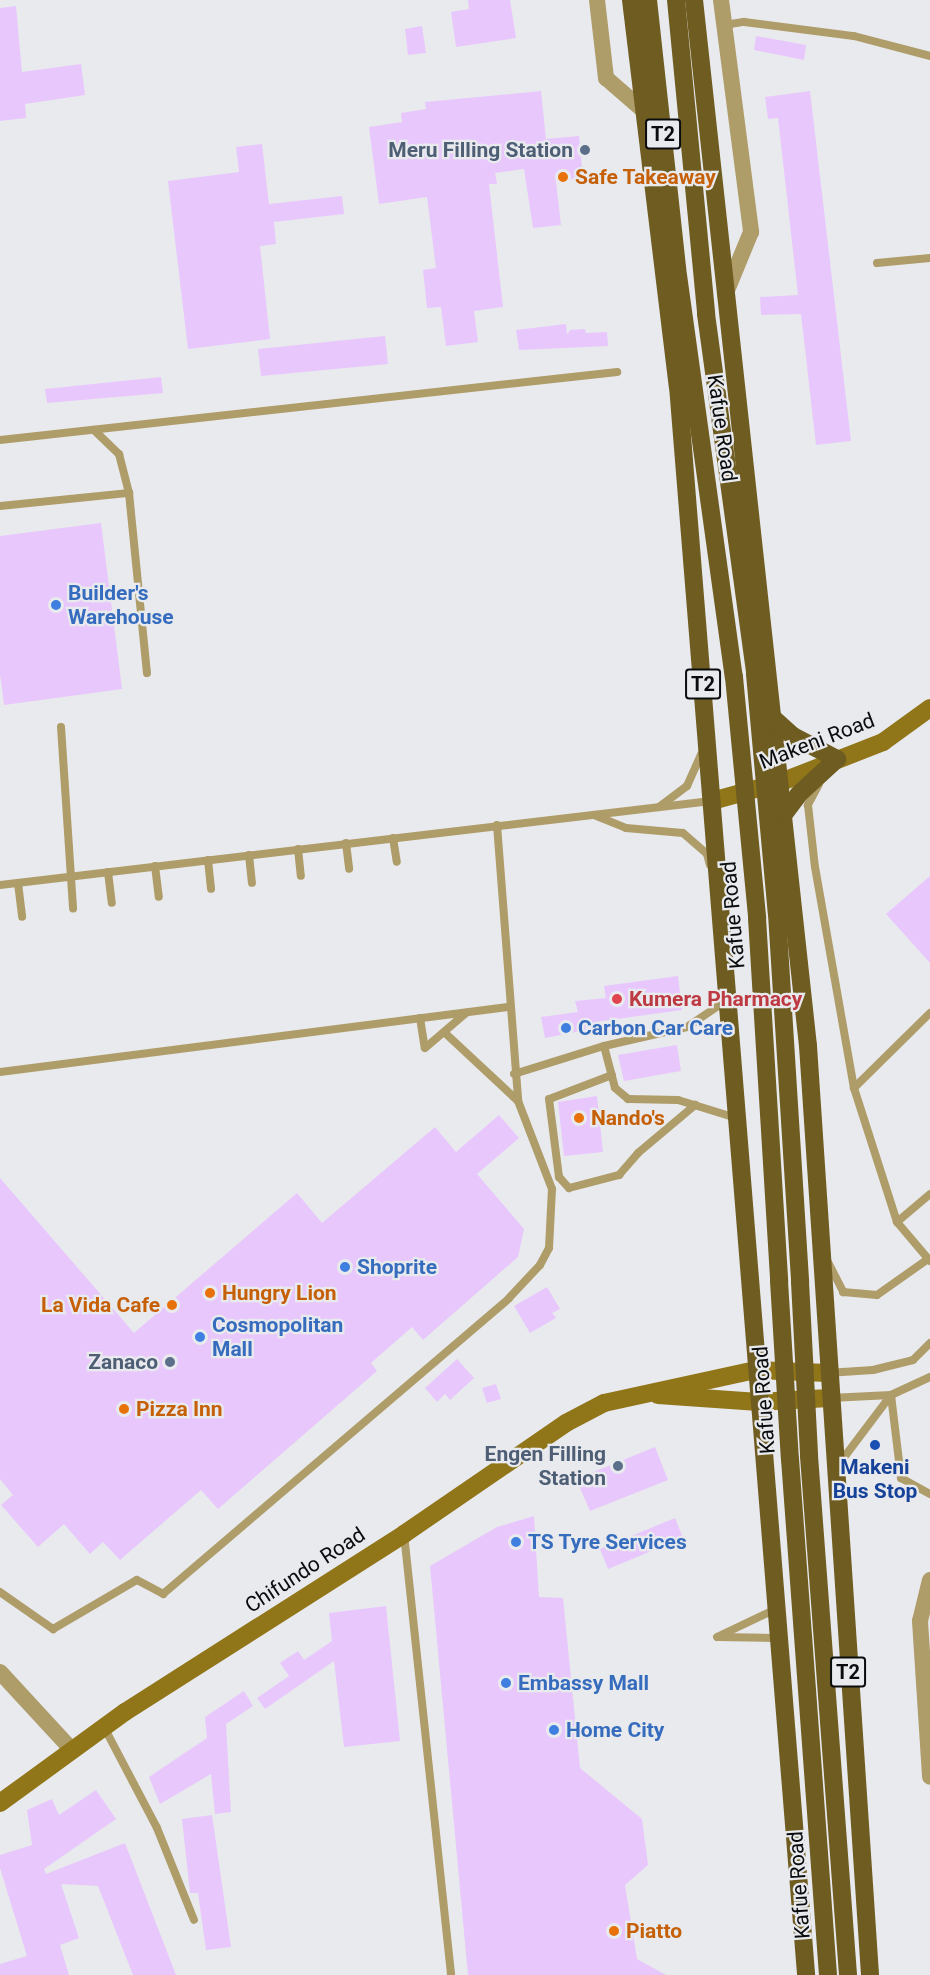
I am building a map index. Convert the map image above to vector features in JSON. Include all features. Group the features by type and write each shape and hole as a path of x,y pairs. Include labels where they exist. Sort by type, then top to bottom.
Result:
{"main road":[{"name":"Kafue Road","path":"631,0 678,386 707,733 755,1370 806,1975"},
{"name":"Kafue Road","path":"648,0 677,268 734,677 758,918 790,1459 828,1975"},
{"name":"Kafue Road","path":"676,0 706,314 755,674 777,914 809,1456 848,1975"},
{"name":"Kafue Road","path":"694,0 724,296 774,719 808,1046 827,1373 870,1975"},
{"path":"774,719 793,736 837,759 799,794 784,814"}],"street":[{"path":"597,0 606,78 644,111"},
{"path":"721,0 751,232 724,296"},
{"name":"Makeni Road","path":"712,801 781,782 882,742 930,708"},
{"name":"Chifundo Road","path":"0,1803 104,1727 404,1534 566,1423 604,1403 755,1370 827,1373"},
{"name":"Chifundo Road","path":"645,1393 759,1402 829,1398"},
{"path":"930,1580 920,1621 930,1777"},
{"path":"0,1672 72,1750"}],"lane":[{"path":"724,25 744,22 854,36 930,56"},
{"path":"877,263 930,258"},
{"path":"0,440 616,372"},
{"path":"94,429 119,454 129,493 147,673"},
{"path":"0,506 129,493"},
{"path":"61,727 69,877 73,909"},
{"path":"659,807 687,786 701,760 707,733"},
{"path":"820,1246 843,1292 877,1296 929,1260 897,1222 854,1088 814,867 808,806 837,759"},
{"path":"0,885 712,801"},
{"path":"592,814 626,828 683,833 707,854 720,900"},
{"path":"0,1592 53,1629 137,1580 163,1594 509,1298 540,1265 549,1248 552,1189 518,1101 508,1007 497,825"},
{"path":"393,838 397,862"},
{"path":"346,843 349,869"},
{"path":"298,849 301,876"},
{"path":"249,855 252,883"},
{"path":"208,860 211,889"},
{"path":"155,866 159,897"},
{"path":"108,872 112,903"},
{"path":"18,883 22,917"},
{"path":"514,1074 604,1046 687,1027 727,1000"},
{"path":"0,1072 508,1007"},
{"path":"420,1018 424,1048 466,1013"},
{"path":"854,1088 930,1013"},
{"path":"444,1032 518,1101"},
{"path":"604,1046 615,1088 628,1099 678,1100 736,1118"},
{"path":"612,1075 549,1099 559,1177 569,1188 619,1175 638,1153 694,1105"},
{"path":"897,1222 930,1194"},
{"path":"827,1373 873,1370 913,1360 930,1342"},
{"path":"829,1398 891,1395 930,1377"},
{"path":"834,1472 891,1395"},
{"path":"891,1395 901,1478 930,1494"},
{"path":"404,1534 451,1975"},
{"path":"930,1574 930,1580"},
{"path":"776,1609 717,1637 778,1638"},
{"path":"104,1727 157,1828 194,1920"}],"building":[{"path":"468,0 510,0 516,38 456,47 451,12 469,9"},
{"path":"16,6 22,72 81,64 85,95 25,104 26,118 0,121 0,8"},
{"path":"422,26 426,53 408,55 405,29"},
{"path":"756,36 806,45 804,60 754,50"},
{"path":"541,91 546,139 579,136 583,178 556,181 561,225 533,228 524,169 495,173 497,184 489,184 503,307 474,311 478,342 446,346 441,307 427,308 423,270 436,268 427,197 379,204 369,127 402,122 401,113 426,109 425,102"},
{"path":"810,91 851,441 816,445 801,314 761,315 760,297 798,295 778,118 768,119 765,97"},
{"path":"262,144 269,204 342,196 344,214 274,222 276,244 260,246 270,339 188,349 168,181 239,172 236,147"},
{"path":"566,324 567,335 570,330 585,329 586,333 607,332 608,346 519,350 516,330"},
{"path":"385,336 388,364 261,376 258,349"},
{"path":"161,377 163,393 47,403 45,389"},
{"name":"Builder's Warehouse","path":"101,523 122,689 4,705 0,674 0,536"},
{"path":"930,876 930,963 886,914"},
{"path":"678,976 682,1010 595,1022 596,1028 545,1038 541,1017 578,1012 575,1001 606,998 604,986"},
{"path":"677,1045 681,1071 624,1081 618,1055"},
{"path":"597,1096 603,1152 564,1156 558,1102"},
{"name":"Cosmopolitan Mall","path":"499,1115 519,1138 477,1174 524,1229 518,1257 423,1340 412,1327 371,1363 377,1371 218,1509 201,1490 120,1560 103,1542 90,1554 64,1524 38,1547 1,1505 13,1495 0,1479 0,1178 134,1333 297,1193 322,1223 435,1127 456,1152"},
{"path":"547,1287 560,1309 552,1313 556,1318 530,1333 514,1306"},
{"path":"457,1359 474,1378 450,1400 445,1394 437,1402 425,1388"},
{"path":"496,1384 501,1399 487,1403 482,1388"},
{"path":"655,1447 668,1480 590,1511 576,1479"},
{"name":"Embassy Mall","path":"534,1516 539,1597 563,1598 580,1768 642,1819 648,1865 625,1885 637,1959 666,1975 468,1975 430,1566 497,1527"},
{"path":"675,1518 683,1538 608,1569 600,1549"},
{"path":"386,1606 400,1741 344,1747 334,1661 265,1709 257,1698 289,1676 280,1663 298,1651 304,1660 332,1641 329,1613"},
{"path":"244,1691 253,1706 226,1724 231,1812 215,1814 211,1774 160,1804 149,1777 207,1738 205,1717"},
{"path":"96,1790 116,1819 44,1869 46,1874 125,1843 176,1975 133,1975 98,1886 61,1884 79,1938 60,1945 69,1975 0,1975 0,1964 27,1956 0,1868 0,1855 32,1845 27,1810 52,1799 59,1815"},
{"path":"212,1815 231,1947 206,1950 198,1893 190,1893 182,1819"}],"place":[{"name":"Meru Filling Station","path":"585,150"},
{"name":"Safe Takeaway","path":"563,177"},
{"name":"Builder's Warehouse","path":"56,605"},
{"name":"Kumera Pharmacy","path":"617,999"},
{"name":"Carbon Car Care","path":"566,1028"},
{"name":"Nando's","path":"579,1118"},
{"name":"Shoprite","path":"345,1267"},
{"name":"Hungry Lion","path":"210,1293"},
{"name":"La Vida Cafe","path":"172,1305"},
{"name":"Cosmopolitan Mall","path":"200,1337"},
{"name":"Zanaco","path":"170,1362"},
{"name":"Pizza Inn","path":"124,1409"},
{"name":"Makeni Bus Stop","path":"875,1445"},
{"name":"Engen Filling Station","path":"618,1466"},
{"name":"TS Tyre Services","path":"516,1542"},
{"name":"Embassy Mall","path":"506,1683"},
{"name":"Home City","path":"554,1730"},
{"name":"Piatto","path":"614,1931"}]}
